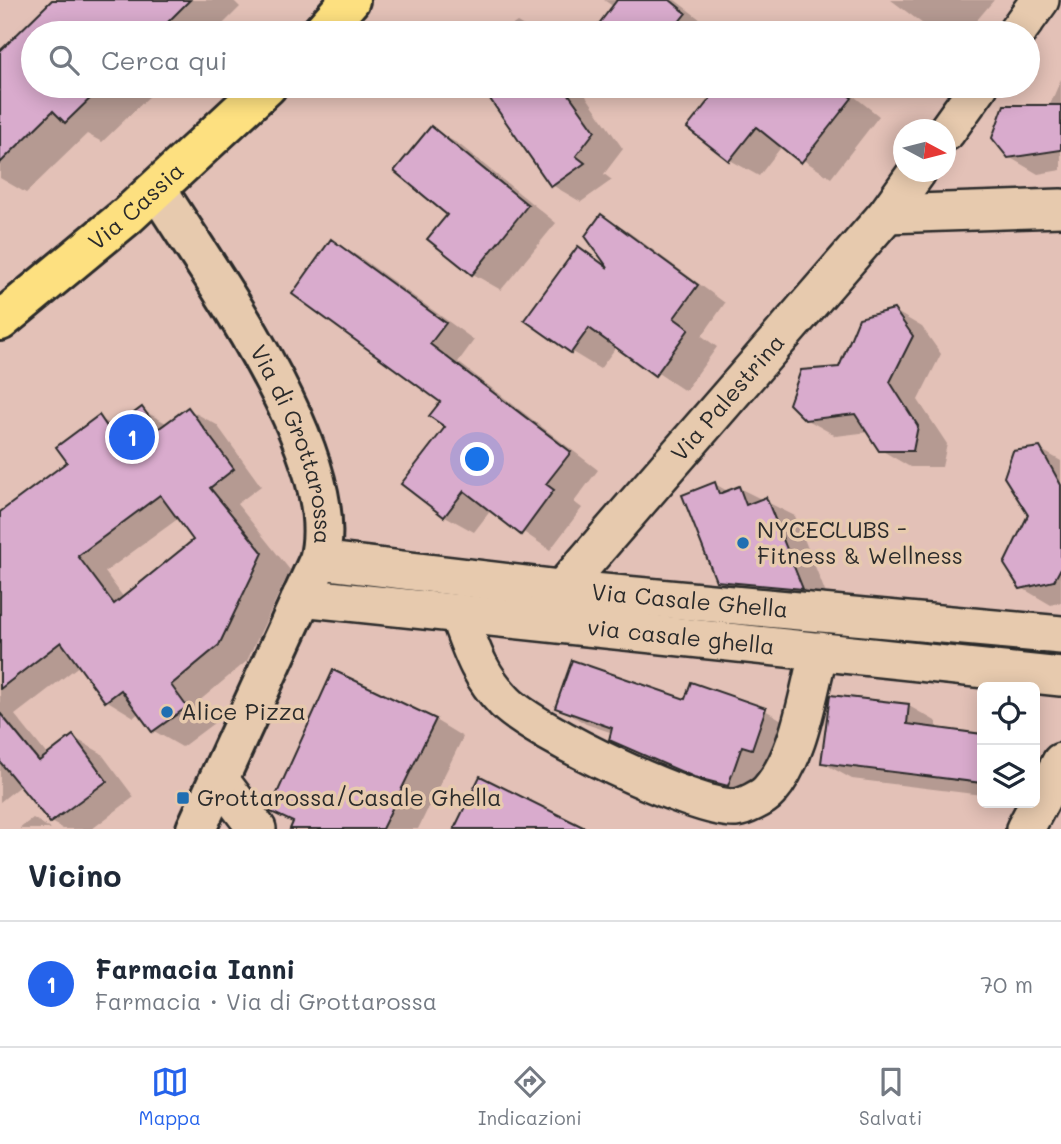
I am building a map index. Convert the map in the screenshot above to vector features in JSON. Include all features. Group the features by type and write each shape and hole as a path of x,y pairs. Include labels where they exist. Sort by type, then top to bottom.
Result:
{"main road":[{"path":"332,21 350,0"},
{"name":"Via Cassia","path":"0,321 157,189 254,98"}],"street":[{"path":"1025,21 1040,0"},
{"path":"955,119 970,98"},
{"name":"Via Palestrina","path":"536,621 560,589 887,214 910,182"},
{"name":"Via di Grottarossa","path":"157,189 297,423 311,459 320,496 323,543 319,560 196,829"},
{"path":"887,214 1061,208"},
{"name":"Via Casale Ghella","path":"319,560 560,589 1061,635"},
{"name":"via casale ghella","path":"301,597 1061,677"},
{"path":"458,613 483,678 507,705 594,757 708,805 738,808 768,793 788,760 819,652"},
{"path":"1025,829 1061,762"},
{"path":"219,779 257,829"}],"building":[{"path":"52,0 190,0 169,21 31,21"},
{"path":"617,0 670,0 686,13 680,21 601,21"},
{"path":"21,30 21,98 91,98 65,123 53,111 0,163 0,51"},
{"path":"489,98 572,98 595,131 576,156 585,163 551,187"},
{"path":"711,98 852,98 801,163 756,127 729,161 687,128"},
{"path":"1004,105 1061,105 1061,150 1008,158 992,138"},
{"path":"431,126 528,205 472,275 427,239 447,215 394,171"},
{"path":"601,214 698,285 674,318 689,329 655,376 589,328 571,353 524,320 578,246 608,268 585,236"},
{"path":"331,239 446,323 430,344 571,452 546,484 554,490 521,535 464,491 444,517 401,484 445,427 429,416 440,402 292,294"},
{"path":"894,309 913,336 890,382 918,426 913,451 879,451 855,414 805,420 789,404 801,370 839,367 859,318"},
{"path":"142,407 158,429 188,407 234,469 210,488 263,553 219,645 171,685 187,707 152,732 121,690 105,702 61,642 0,689 0,512 67,462 56,447 99,415 110,431","holes":["160,495 193,540 114,604 78,556"]},
{"path":"1040,447 1061,485 1061,568 1054,581 1020,589 1004,564 1028,515 1004,477 1013,451"},
{"name":"NYCECLUBS - Fitness & Wellness","path":"715,482 719,494 739,486 746,505 766,497 803,589 716,581 682,495"},
{"path":"572,660 685,699 691,682 766,708 752,749 742,746 728,786 694,777 609,740 612,728 555,708"},
{"path":"333,670 436,719 382,829 290,829 293,822 269,811"},
{"path":"830,695 909,704 907,724 977,733 977,782 821,763"},
{"path":"0,713 39,761 73,735 107,781 50,823 0,762"},
{"path":"480,776 587,829 454,829"}],"place":[{"name":"Farmacia Ianni","path":"132,437"},
{"name":"NYCECLUBS - Fitness & Wellness","path":"743,543"},
{"name":"Alice Pizza","path":"167,712"},
{"name":"Grottarossa/Casale Ghella","path":"183,798"}]}
